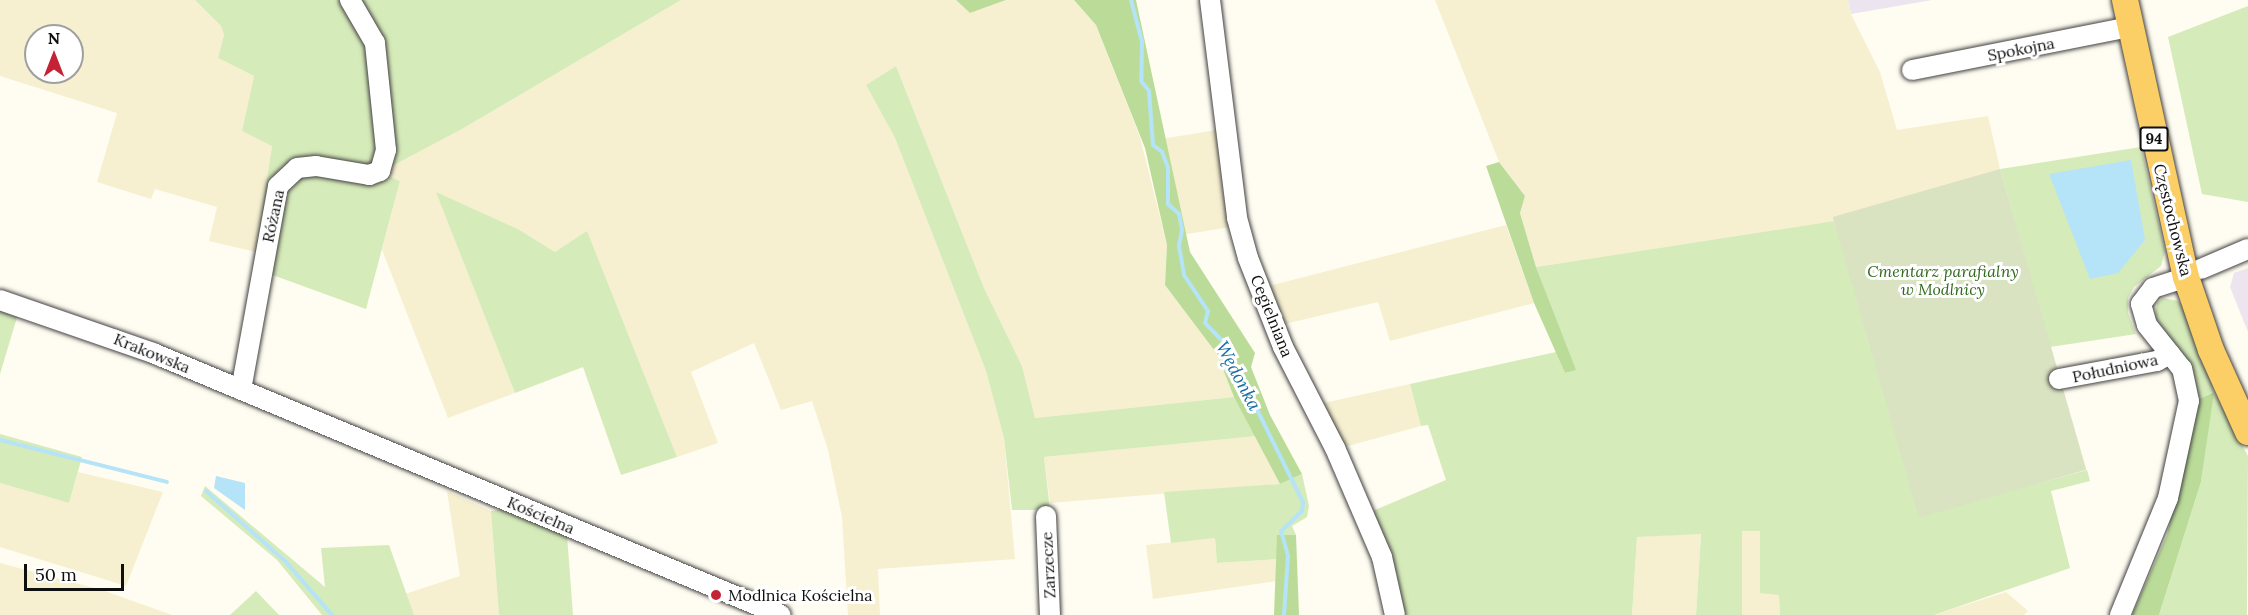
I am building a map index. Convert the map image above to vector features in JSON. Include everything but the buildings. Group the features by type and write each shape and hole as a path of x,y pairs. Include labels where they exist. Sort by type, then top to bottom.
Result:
{"main road":[{"name":"Częstochowska","path":"2125,0 2211,350 2248,432"},
{"name":"Częstochowska","path":"2143,0 2193,273 2248,394"}],"street":[{"name":"Różana","path":"241,390 278,186 297,168 316,166 369,175 380,171 386,150 375,43 350,0"},
{"name":"Cegielniana","path":"1210,0 1237,218 1248,258 1278,337 1335,448 1382,557 1395,615"},
{"name":"Spokojna","path":"1912,70 2130,27"},
{"path":"2120,615 2168,498 2186,422 2188,384 2170,354 2147,325 2141,304 2153,288 2248,249"},
{"name":"Krakowska","path":"0,300 129,343 301,414"},
{"name":"Południowa","path":"2059,380 2157,361 2170,354"},
{"name":"Kościelna","path":"301,414 781,615"},
{"name":"Zarzecze","path":"1046,516 1050,615"}],"shaded area":[{"path":"0,0 195,0 221,26 224,35 218,58 254,76 242,131 272,145 256,252 209,241 217,207 155,189 151,199 97,182 117,113 25,84 84,84 84,24 24,24 24,84 0,76"},
{"path":"681,0 956,0 970,13 1006,0 1074,0 1096,25 1140,137 1167,245 1165,285 1217,354 1234,397 1035,418 1022,366 984,288 896,66 866,85 895,138 986,371 1004,438 1015,559 878,569 880,615 848,615 842,517 828,450 812,401 781,410 754,343 691,372 718,443 677,457 587,232 555,252 518,229 437,193 515,393 448,418 382,250 400,181 388,176 394,165 462,129"},
{"path":"1435,0 1848,0 1851,14 1880,72 1897,130 1988,116 2000,169 1834,221 1536,267 1520,213 1525,196 1499,162"},
{"path":"1848,0 1932,0 1851,14"},
{"path":"1217,130 1232,227 1181,235 1166,138"},
{"path":"1506,225 1534,303 1390,341 1378,302 1280,325 1265,287"},
{"path":"2248,268 2248,332 2230,287 2234,273"},
{"path":"1410,384 1421,426 1341,448 1319,404"},
{"path":"1257,436 1280,484 1050,503 1044,457"},
{"path":"78,472 163,492 126,586 0,547 0,483 69,503"},
{"path":"447,491 491,511 499,615 414,615 405,594 460,576"},
{"path":"1760,530 1760,592 1779,594 1780,615 1742,615 1742,531"},
{"path":"1701,533 1696,615 1632,615 1637,537"},
{"path":"1215,538 1217,563 1278,559 1277,581 1153,599 1146,545"},
{"path":"0,563 102,590 172,615 0,615"},
{"path":"2006,592 2028,611 2024,615 1934,615"}],"green space":[{"path":"195,0 681,0 462,129 394,165 388,176 400,181 366,309 253,268 272,146 242,131 254,76 218,58 224,35 221,26"},
{"path":"956,0 1006,0 970,13"},
{"path":"1074,0 1136,0 1190,252 1255,353 1251,367 1270,415 1302,474 1280,484 1234,397 1217,354 1165,285 1167,245 1145,148 1096,25"},
{"path":"2248,6 2248,202 2202,194 2168,37"},
{"path":"896,66 984,288 1022,366 1035,418 1234,397 1257,436 1044,457 1050,510 1012,510 1004,438 986,371 895,138 866,85"},
{"path":"2141,147 2165,251 2161,266 2134,287 2128,298 2128,313 2136,334 2050,347 2000,169"},
{"path":"1499,162 1525,196 1520,213 1536,267 1576,370 1565,373 1534,303 1486,166"},
{"name":"Cmentarz parafialny w Modlnicy","path":"2000,169 2086,470 1919,518 1833,217"},
{"path":"436,192 518,229 555,252 587,231 677,457 621,475 583,367 515,393"},
{"path":"1834,221 1927,514 2087,470 2090,481 2051,491 2070,568 1934,615 1780,615 1779,595 1760,593 1760,531 1742,531 1742,615 1696,615 1701,534 1637,537 1632,615 1402,615 1368,513 1446,480 1428,425 1421,426 1410,384 1556,352 1565,373 1575,370 1536,267"},
{"path":"2163,298 2178,301 2185,308 2214,392 2248,456 2247,615 2159,615 2201,482 2213,392 2197,400 2192,373 2155,317 2157,303"},
{"path":"0,308 18,314 0,374"},
{"path":"2214,392 2201,482 2159,615 2132,615 2167,535 2197,400"},
{"path":"0,434 82,457 69,503 0,483"},
{"path":"1302,474 1309,506 1307,517 1292,526 1296,535 1277,535 1278,559 1217,563 1215,538 1171,543 1164,492 1280,484"},
{"path":"205,486 325,587 321,548 389,545 414,615 322,615 277,560 201,496"},
{"path":"503,509 567,535 573,615 499,615 491,511"},
{"path":"1277,535 1296,535 1299,615 1274,615"},
{"path":"256,591 279,615 230,615"}],"water":[{"path":"2131,160 2145,240 2118,273 2090,279 2049,174"},
{"path":"216,476 245,483 245,510 214,488"}],"waterway":[{"name":"Wędonka","path":"1131,0 1142,42 1141,81 1149,91 1153,145 1162,152 1168,168 1168,204 1179,214 1182,230 1179,246 1184,275 1208,311 1205,323 1224,343 1303,502 1302,511 1281,531 1288,556 1284,615"},
{"path":"0,440 167,482"},
{"path":"206,491 286,562 332,615"}],"place":[{"name":"Modlnica Kościelna","path":"716,595"}]}
